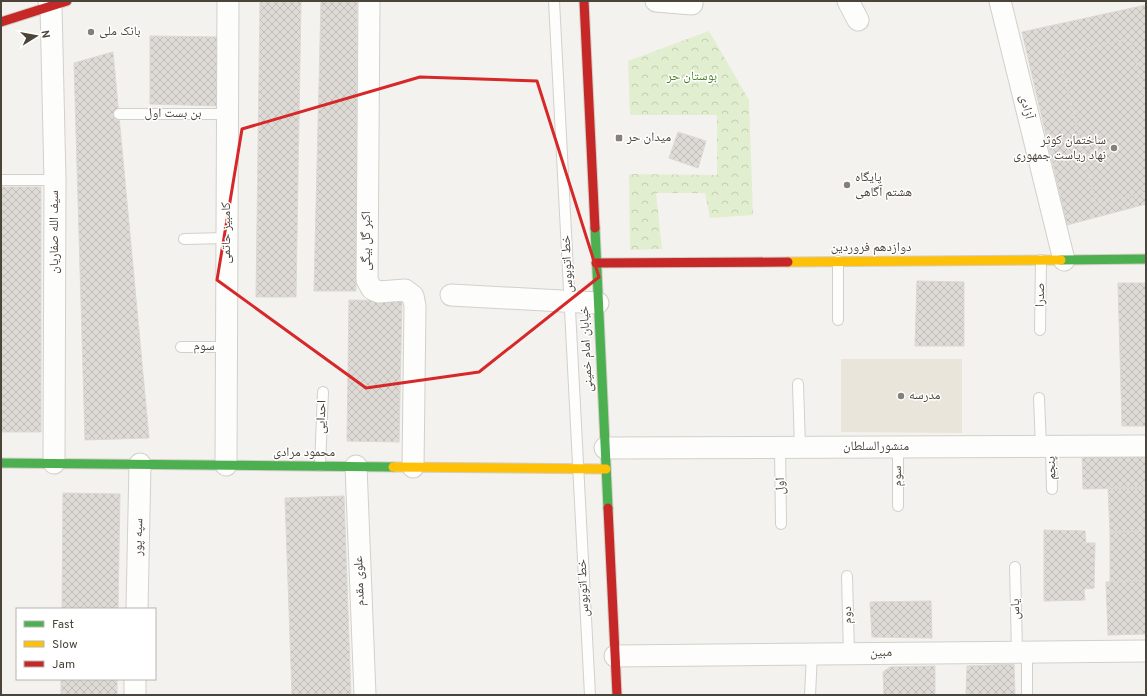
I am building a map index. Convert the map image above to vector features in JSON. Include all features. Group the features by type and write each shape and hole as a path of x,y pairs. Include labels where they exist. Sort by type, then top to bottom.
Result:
{"main road":[{"name":"خیابان امام خمینی","path":"584,1 617,695"},
{"path":"1,22 56,3"},
{"name":"دوازدهم فروردین","path":"596,264 1146,259"},
{"name":"محمود مرادی","path":"1,463 606,469"}],"street":[{"name":"کامبیز حاتمی","path":"226,465 228,1"},
{"name":"اکبر گل بیگی","path":"369,1 367,280 372,289 379,292 406,290 413,296 415,306 413,467"},
{"path":"656,1 692,4"},
{"path":"848,1 858,20"},
{"name":"آزادی","path":"1000,1 1064,260"},
{"name":"سیف الله صفاریان","path":"54,464 56,3"},
{"path":"451,295 598,303"},
{"name":"منشورالسلطان","path":"605,448 1146,446"},
{"name":"سپه پور","path":"137,608 140,464"},
{"name":"علوی مقدم","path":"356,466 365,695"},
{"name":"مبین","path":"615,656 1146,651"},
{"path":"135,695 136,680"}],"lane":[{"name":"خط اتوبوس","path":"554,1 590,695"},
{"name":"بن بست اول","path":"119,114 227,114"},
{"path":"3,180 55,180"},
{"path":"184,238 226,238"},
{"name":"صدرا","path":"1040,330 1041,260"},
{"path":"838,262 838,320"},
{"name":"سوم","path":"181,347 226,347"},
{"path":"790,447 798,384"},
{"name":"احدایی","path":"320,466 323,392"},
{"path":"1039,398 1046,447"},
{"name":"اول","path":"781,524 790,447"},
{"name":"سوم","path":"898,447 898,506"},
{"name":"پنجم","path":"1046,447 1052,489"},
{"name":"یاس","path":"1015,567 1022,652"},
{"name":"دوم","path":"847,576 849,654"},
{"path":"1022,652 1027,695"},
{"path":"810,695 812,654"}],"highlighted area":[{"path":"420,77 537,81 599,277 479,372 366,388 217,280 242,129"}],"shaded area":[{"name":"مدرسه","path":"841,359 962,359 962,433 841,432"}],"green space":[{"name":"بوستان حر","path":"709,31 749,100 753,215 710,218 705,193 656,193 662,249 630,250 629,174 717,175 717,115 630,115 628,61"}],"building":[{"path":"260,1 301,1 296,297 256,297"},
{"path":"321,1 357,1 356,291 314,291"},
{"path":"1146,5 1146,204 1067,225 1022,32"},
{"path":"150,36 220,37 219,106 150,104"},
{"name":"ساختمان کوثر نهاد ریاست جمهوری","path":"1130,38 1146,103 1146,192 1096,204 1059,55"},
{"path":"113,52 149,438 85,440 74,63"},
{"path":"678,132 706,141 698,168 669,158"},
{"path":"1,187 41,187 41,432 1,432"},
{"path":"917,281 964,282 964,346 915,346"},
{"path":"1118,283 1146,283 1146,426 1122,426"},
{"path":"349,300 402,301 399,442 347,441"},
{"path":"1146,453 1146,488 1083,489 1082,454"},
{"path":"1108,488 1146,488 1146,531 1110,532"},
{"path":"63,493 120,494 118,608 62,608"},
{"path":"344,496 351,695 292,695 285,498"},
{"path":"1044,530 1085,531 1086,543 1095,543 1094,588 1084,589 1085,600 1044,601"},
{"path":"1146,531 1146,580 1110,582 1110,532"},
{"path":"1146,580 1146,634 1108,635 1106,582"},
{"path":"931,601 932,638 872,637 870,602"},
{"path":"1014,664 1015,695 966,695 967,666"},
{"path":"935,666 935,695 884,695 883,672 890,667"},
{"path":"61,680 117,680 117,695 61,695"}],"traffic: fast":[{"path":"595,228 608,508"},
{"path":"1061,260 1146,259"},
{"path":"1,463 393,467"}],"traffic: slow":[{"path":"788,262 1061,260"},
{"path":"393,467 606,469"}],"traffic: jam":[{"path":"1,22 67,1"},
{"path":"584,1 595,228"},
{"path":"596,263 788,262"},
{"path":"608,508 617,695"}],"place":[{"name":"بانک ملی","path":"91,32"},
{"name":"میدان حر","path":"619,138"},
{"name":"ساختمان کوثر نهاد ریاست جمهوری","path":"1114,148"},
{"name":"پایگاه هشتم آگاهی","path":"847,185"},
{"name":"مدرسه","path":"901,396"}]}
